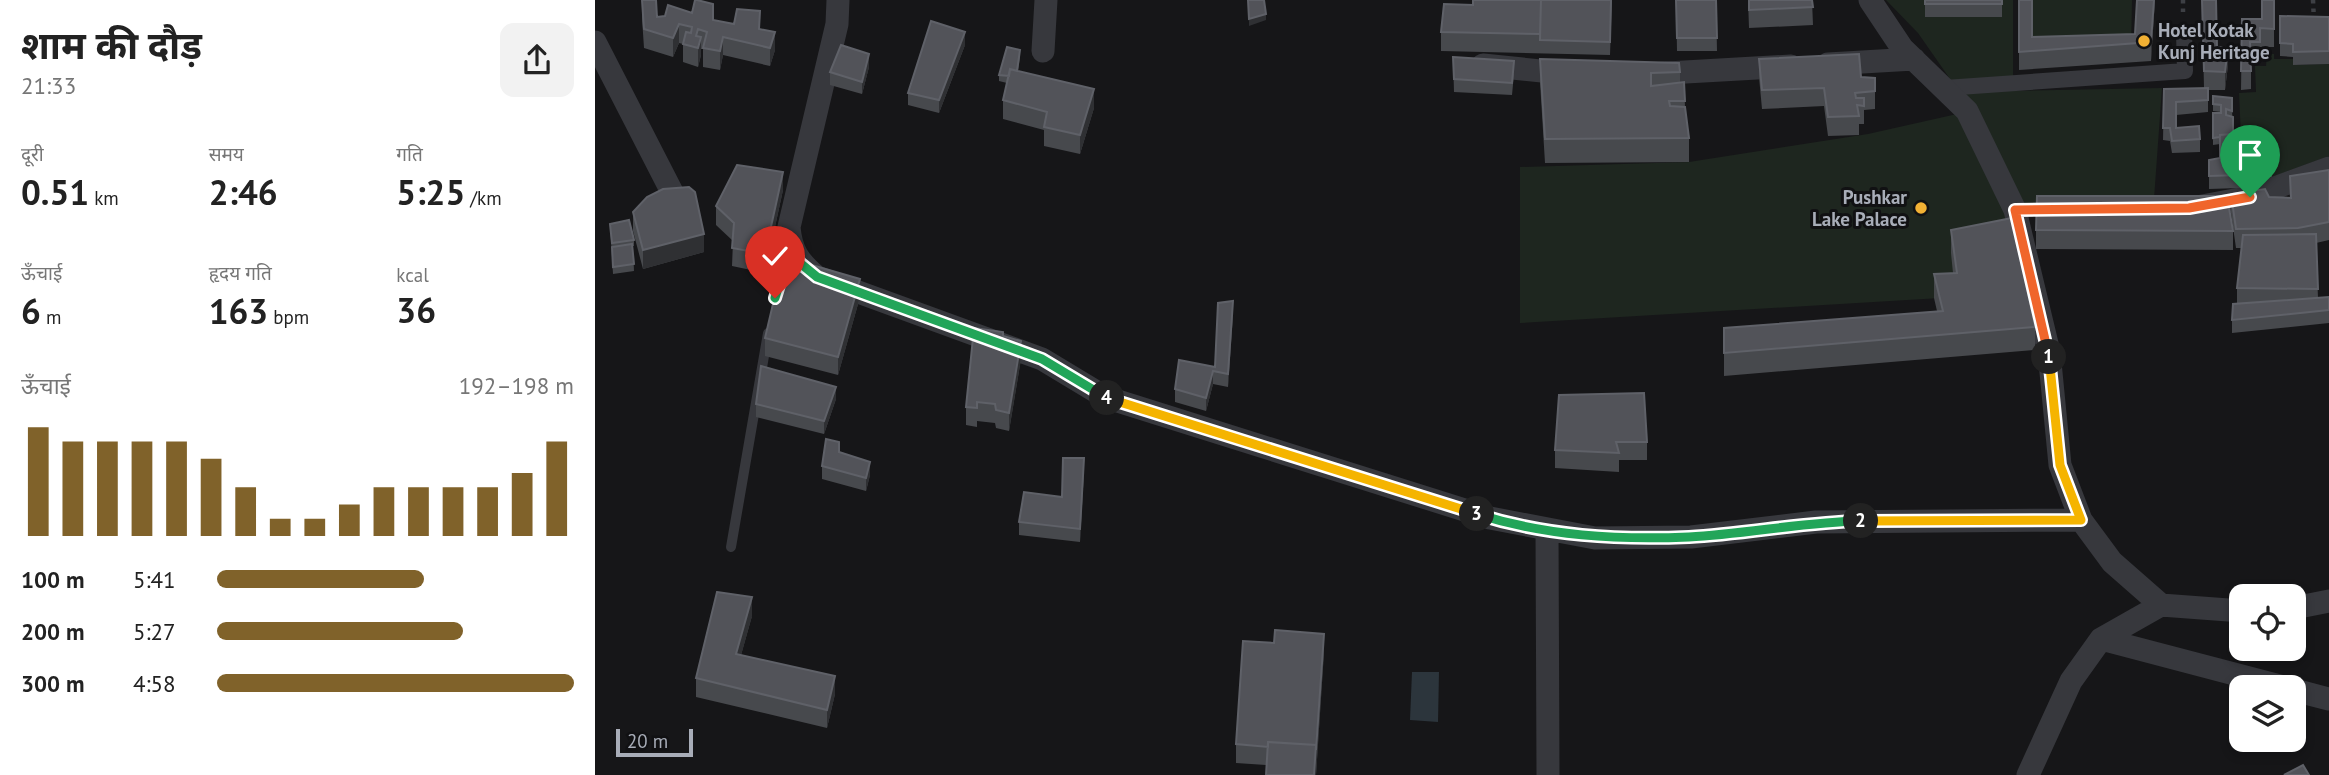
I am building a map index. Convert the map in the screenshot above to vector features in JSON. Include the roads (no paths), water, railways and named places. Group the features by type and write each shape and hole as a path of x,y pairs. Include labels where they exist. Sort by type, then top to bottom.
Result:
{"street":[{"path":"838,0 837,24 789,228 789,253 817,277 1042,359 1105,397 1490,518 1547,531 1595,538 1691,537 1816,522 2081,520"},
{"path":"1042,51 1046,0"},
{"path":"1870,0 1902,48 1967,111 2015,210 2049,352 2060,465 2081,520 2112,562 2161,606"},
{"path":"1945,88 2185,71 2184,32"},
{"path":"595,42 673,194"},
{"path":"1628,75 1915,59"},
{"path":"1462,63 1588,75"},
{"path":"2175,209 2225,204 2329,168"},
{"path":"2015,210 2042,210"},
{"path":"1547,531 1548,775"},
{"path":"2306,606 2329,601"},
{"path":"2028,775 2071,681 2101,639 2161,606 2229,610"},
{"path":"2101,639 2238,675"},
{"path":"2306,693 2329,699"}],"lane":[{"path":"731,547 770,324"}],"place":[{"name":"Hotel Kotak Kunj Heritage","path":"2144,41"},
{"name":"Pushkar Lake Palace","path":"1921,208"}]}
